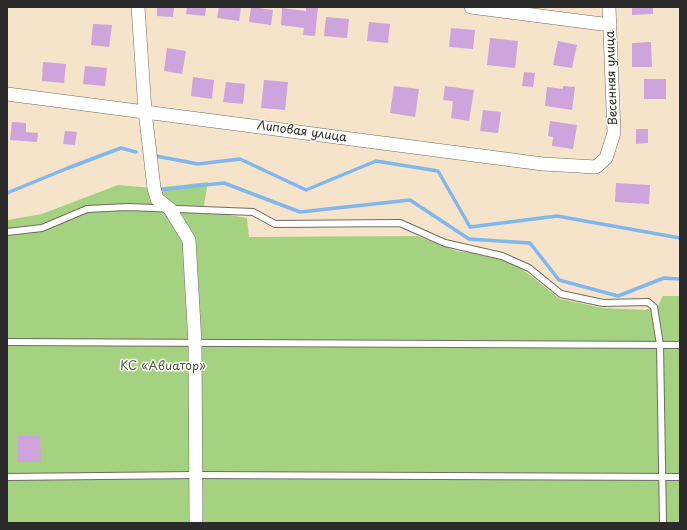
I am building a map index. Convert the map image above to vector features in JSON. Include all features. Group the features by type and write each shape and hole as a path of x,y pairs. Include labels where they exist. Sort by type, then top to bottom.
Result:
{"street":[{"path":"138,7 144,111 155,194 157,199 170,209 189,240 195,343 196,523"},
{"path":"471,7 610,25"},
{"name":"Весенняя улица","path":"596,167 606,158 614,133 609,7"},
{"name":"Липовая улица","path":"7,94 543,164 596,167"}],"lane":[{"path":"7,232 42,228 87,209 128,207 253,212 275,224 400,223 445,243 502,256 529,268 561,294 603,303 648,302 654,307 660,345 663,523"},
{"path":"7,342 680,345"},
{"path":"7,477 196,475 680,477"}],"green space":[{"name":"КС «Авиатор»","path":"208,182 203,211 247,218 249,237 417,236 457,251 490,256 519,267 560,299 603,308 645,310 658,306 663,296 680,296 680,523 7,523 7,220 42,214 118,185 154,188"}],"building":[{"path":"157,7 174,7 173,17 157,16"},
{"path":"187,7 206,7 205,16 186,14"},
{"path":"219,7 241,7 239,21 217,18"},
{"path":"251,7 273,10 271,25 249,22"},
{"path":"306,7 318,7 315,36 303,35 304,28 281,25 282,8 306,11"},
{"path":"632,7 653,7 653,14 632,15"},
{"path":"326,17 349,19 347,38 324,36"},
{"path":"369,22 390,24 388,43 367,41"},
{"path":"93,24 112,25 109,47 91,45"},
{"path":"451,28 475,30 473,49 449,47"},
{"path":"490,38 518,41 515,68 487,65"},
{"path":"558,41 577,45 572,68 553,65"},
{"path":"651,42 652,67 632,67 632,43"},
{"path":"167,48 186,51 182,74 164,71"},
{"path":"43,62 66,64 64,83 42,81"},
{"path":"85,66 107,68 105,86 83,84"},
{"path":"524,72 535,73 533,87 522,86"},
{"path":"193,77 214,80 212,99 191,96"},
{"path":"644,79 666,79 666,99 644,99"},
{"path":"264,80 288,82 285,110 261,108"},
{"path":"226,82 245,84 243,104 223,102"},
{"path":"394,86 419,89 415,117 390,113"},
{"path":"445,86 474,90 469,121 451,118 453,101 443,100"},
{"path":"563,86 575,87 572,110 545,106 547,87 563,89"},
{"path":"483,110 501,112 498,133 480,131"},
{"path":"550,121 577,125 573,149 552,146 553,137 548,136"},
{"path":"12,122 26,123 26,132 38,133 37,142 10,140"},
{"path":"636,129 648,129 648,143 636,144"},
{"path":"65,131 77,132 75,145 63,144"},
{"path":"616,183 650,185 649,204 615,202"},
{"path":"17,436 40,436 41,462 17,462"}],"waterway":[{"path":"7,193 121,148 136,152"},
{"path":"156,156 198,164 240,159 306,190 376,161 438,171 470,227 557,216 680,238"},
{"path":"158,190 224,183 300,212 410,200 469,239 530,243 559,280 618,296 664,278 680,279"}]}
